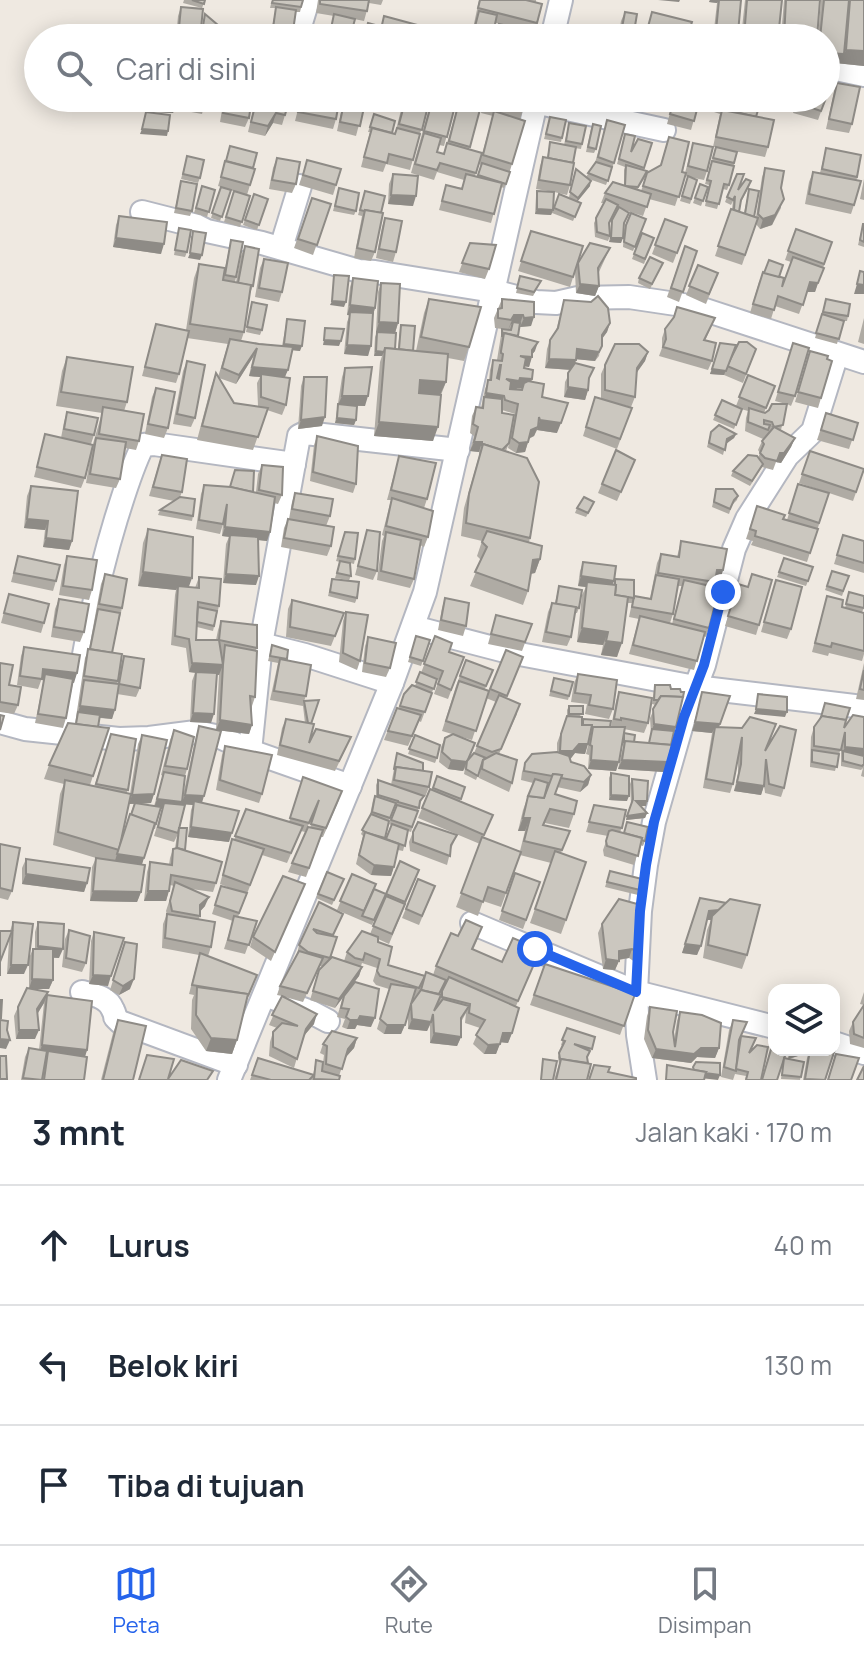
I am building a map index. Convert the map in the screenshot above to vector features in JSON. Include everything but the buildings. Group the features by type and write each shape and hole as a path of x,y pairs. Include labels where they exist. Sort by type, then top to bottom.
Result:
{"street":[{"path":"301,23 308,0"},
{"path":"555,24 561,0"},
{"path":"840,70 864,75"},
{"path":"82,992 103,998 112,1006 120,1022 233,1072 392,683 425,592 493,291 527,112"},
{"path":"583,112 664,130"},
{"path":"281,248 300,186"},
{"path":"142,212 359,271 493,291 536,302 629,297 696,307 864,362"},
{"path":"645,1080 636,992 640,911 651,836 684,717 704,665 734,549 747,519 787,456 813,431 837,354"},
{"path":"250,751 261,644 299,436 305,433 458,450"},
{"path":"71,735 84,648 101,569 133,464 143,445 294,464"},
{"path":"413,627 509,652 695,687 864,707"},
{"path":"261,644 392,683"},
{"path":"0,722 25,729 119,739 196,732 220,737 250,751 350,786"},
{"path":"472,923 636,992 768,1025"},
{"path":"265,995 328,1021"},
{"path":"840,1045 864,1053"}],"route":[{"path":"535,949 636,992 640,911 654,822 684,717 704,665 723,592"}]}
